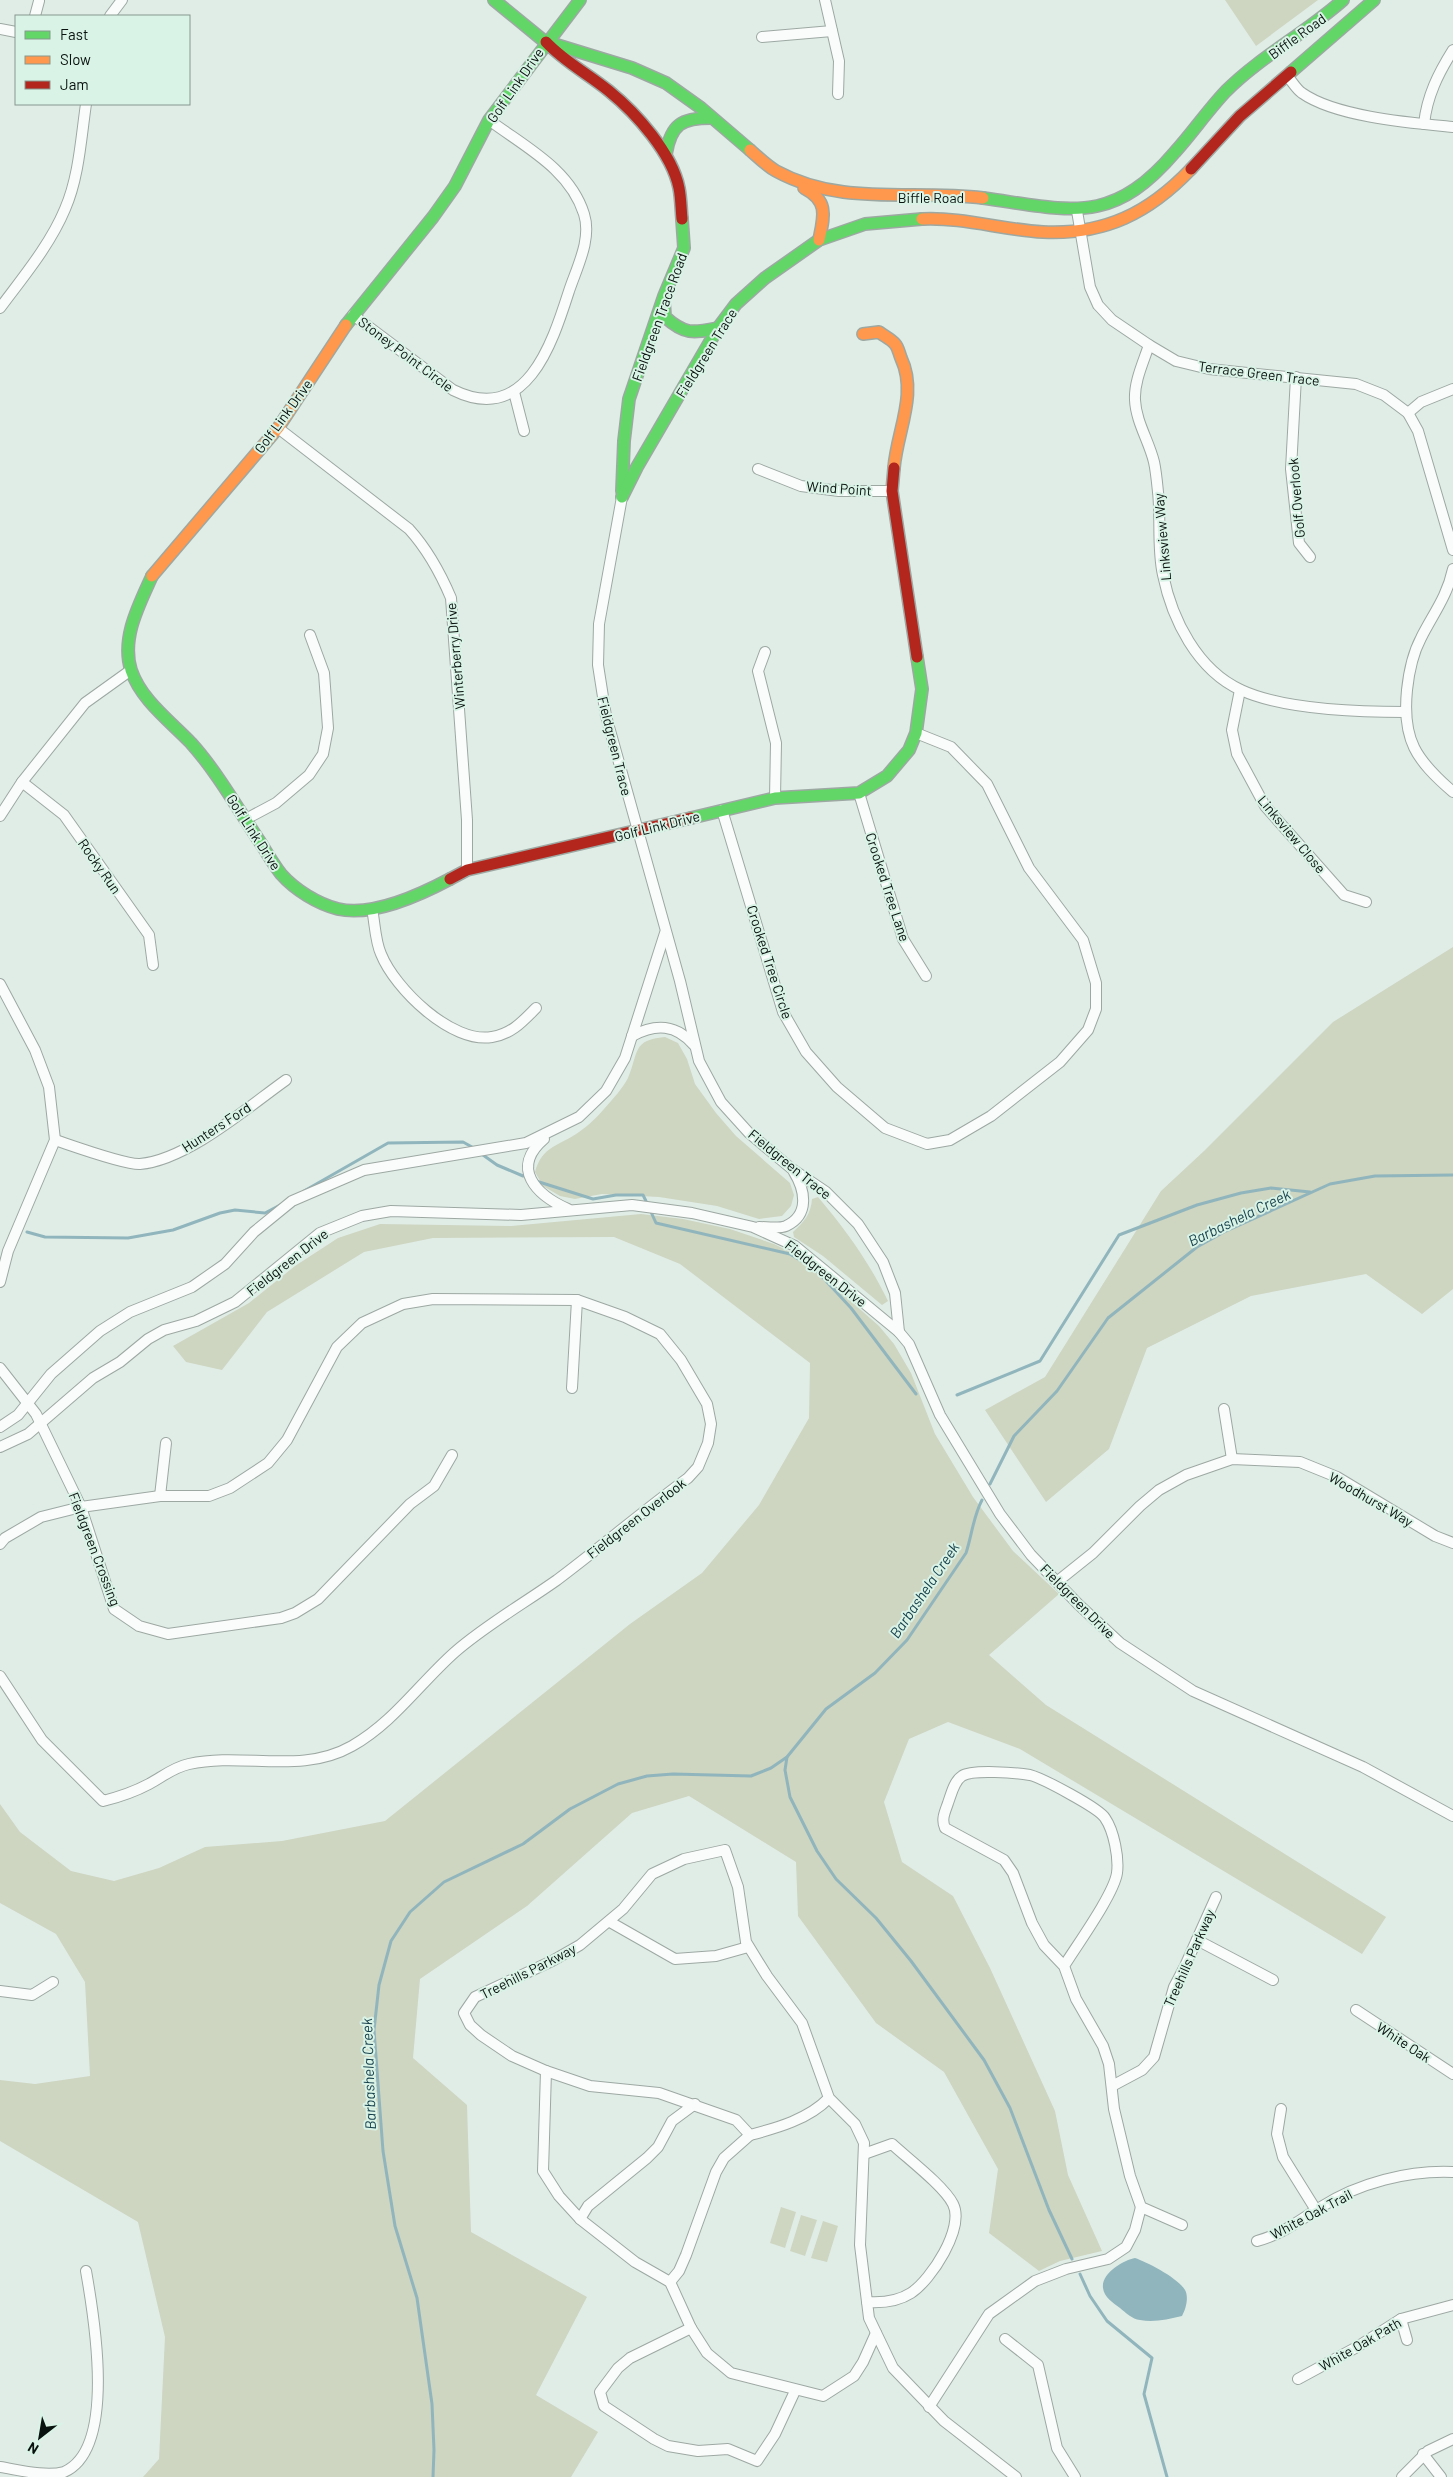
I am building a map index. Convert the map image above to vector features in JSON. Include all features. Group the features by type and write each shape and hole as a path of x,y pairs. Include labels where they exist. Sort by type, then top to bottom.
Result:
{"street":[{"path":"111,15 122,0"},
{"name":"Biffle Road","path":"494,0 546,42 636,70 665,83 693,101 777,172 818,188 854,196 973,198 1052,210 1077,211 1104,206 1122,199 1145,184 1204,137 1240,116 1374,0"},
{"name":"Golf Link Drive","path":"580,0 546,42 489,120 455,186 433,217 353,315 278,428 154,572 134,616 128,646 131,670 141,690 166,719 191,743 246,819 281,874 304,894 339,909 372,908 415,898 467,870 637,832 775,798 859,793 887,776 909,750 916,732 922,689 892,492 895,452 906,411 908,381 905,366 895,344 879,332 863,334"},
{"path":"825,0 839,61 838,94"},
{"name":"Biffle Road","path":"907,218 944,218 1042,232 1080,232 1105,226 1148,207 1175,186 1204,137 1226,91 1251,69 1324,19 1343,0"},
{"path":"35,15 39,2"},
{"path":"0,29 15,32"},
{"path":"762,37 832,31"},
{"name":"Fieldgreen Trace Road","path":"546,42 562,59 609,90 630,110 666,154 679,188 684,248 664,296 629,399 624,441 622,497"},
{"path":"1424,124 1426,107 1436,77 1453,50"},
{"path":"1287,76 1301,93 1333,109 1453,127"},
{"path":"0,308 49,241 65,209 73,186 86,105"},
{"path":"666,154 672,131 679,123 689,118 711,118"},
{"name":"Stoney Point Circle","path":"353,315 452,390 466,397 489,399 514,392 533,375 553,341 586,239 585,215 573,187 552,166 489,120"},
{"path":"777,172 818,196 821,205 822,226 818,240"},
{"name":"Terrace Green Trace","path":"1077,211 1090,288 1098,305 1112,320 1148,346 1176,361 1209,369 1356,384 1384,395 1408,413 1418,431 1453,550"},
{"name":"Fieldgreen Trace","path":"899,1332 895,1293 883,1262 863,1232 826,1192 792,1169 749,1133 721,1102 699,1061 666,932 606,716 598,665 599,624 622,497 718,328 736,304 818,240 865,224 907,218"},
{"path":"664,296 665,317 678,329 688,334 718,328"},
{"name":"Linksview Way","path":"1148,346 1136,386 1135,401 1140,424 1154,462 1160,510 1162,573 1181,630 1199,654 1220,676 1240,690 1271,700 1316,707 1367,712 1405,712"},
{"name":"Golf Overlook","path":"1296,377 1291,470 1299,543 1310,557"},
{"path":"1408,413 1421,402 1453,389"},
{"path":"514,392 524,431"},
{"name":"Winterberry Drive","path":"278,428 409,529 423,545 440,570 451,598 468,820 467,870"},
{"name":"Wind Point","path":"758,469 801,486 839,491 892,492"},
{"path":"1453,569 1449,588 1410,662 1405,712 1409,738 1428,770 1453,792"},
{"path":"246,819 276,803 309,775 323,754 328,728 324,673 310,635"},
{"path":"765,652 758,671 776,743 775,798"},
{"path":"0,816 22,782 84,703 131,670"},
{"name":"Linksview Close","path":"1240,690 1232,730 1237,754 1264,806 1344,895 1366,902"},
{"name":"Crooked Tree Circle","path":"722,810 783,1012 806,1052 837,1087 885,1128 927,1144 950,1140 991,1116 1060,1062 1088,1030 1096,1009 1096,984 1083,940 1029,868 987,784 951,747 916,732"},
{"name":"Rocky Run","path":"22,782 64,815 70,823 149,935 153,965"},
{"name":"Crooked Tree Lane","path":"859,793 903,939 926,976"},
{"path":"372,908 380,952 390,972 410,995 456,1032 478,1037 492,1037 510,1032 536,1008"},
{"path":"0,1427 18,1415 51,1374 100,1332 130,1312 192,1287 225,1264 254,1232 292,1201 364,1170 526,1143 552,1132 579,1117 606,1091 625,1058 666,932"},
{"path":"0,984 35,1050 49,1087 55,1140 8,1251 0,1282"},
{"path":"632,1036 644,1029 665,1026 686,1036 696,1048"},
{"name":"Hunters Ford","path":"55,1140 139,1164 166,1158 192,1146 286,1080"},
{"path":"552,1132 533,1151 528,1164 529,1176 534,1187 552,1202 569,1209"},
{"path":"753,1227 785,1226 800,1213 804,1202 802,1185 792,1169"},
{"name":"Fieldgreen Drive","path":"0,1447 28,1434 93,1378 120,1362 148,1339 164,1330 196,1321 235,1302 308,1242 345,1221 391,1211 506,1215 632,1205 692,1213 753,1227 795,1246 899,1332 909,1344 940,1415 971,1470 1000,1514 1032,1555 1078,1604 1120,1643 1193,1690 1363,1767 1453,1816"},
{"name":"Fieldgreen Overlook","path":"0,1544 6,1538 40,1517 81,1507 160,1496 209,1496 230,1488 256,1473 287,1440 337,1347 362,1323 403,1304 433,1299 577,1300 625,1317 660,1334 681,1360 708,1404 711,1424 705,1454 688,1478 557,1579 456,1651 391,1718 352,1746 325,1758 291,1762 218,1760 188,1764 174,1769 148,1785 120,1797 103,1800 42,1740 0,1676"},
{"path":"572,1388 577,1300"},
{"name":"Fieldgreen Crossing","path":"0,1368 41,1424 81,1507 114,1609 139,1626 153,1631 186,1633 281,1618 295,1613 318,1599 410,1504 434,1486 452,1455"},
{"path":"1224,1409 1232,1459"},
{"path":"160,1496 166,1443"},
{"name":"Woodhurst Way","path":"1058,1581 1093,1553 1140,1506 1159,1490 1186,1475 1232,1459 1300,1462 1336,1477 1435,1536 1453,1543"},
{"path":"930,2407 989,2314 1035,2281 1066,2269 1108,2259 1126,2247 1135,2230 1141,2207 1121,2141 1103,2046 1076,1999 1064,1966 1044,1945 1032,1923 1012,1873 1004,1860 945,1828 943,1818 951,1794 959,1778 964,1775 975,1772 1029,1775 1044,1780 1105,1817 1111,1832 1117,1862 1116,1879 1064,1966"},
{"name":"Treehills Parkway","path":"750,2135 736,2120 695,2104 659,2093 590,2086 546,2071 496,2046 470,2025 464,2014 475,1997 552,1961 580,1945 610,1922 652,1874 684,1859 725,1850 738,1887 748,1947 802,2022 829,2098 855,2124 864,2143 860,2245 868,2318 893,2368 944,2421 1016,2477"},
{"name":"Treehills Parkway","path":"1112,2086 1142,2070 1154,2057 1174,1987 1216,1896"},
{"path":"610,1922 675,1959 716,1956 748,1947"},
{"path":"1197,1940 1273,1980"},
{"path":"0,1991 32,1995 53,1982"},
{"name":"White Oak","path":"1356,2010 1453,2074"},
{"path":"546,2071 542,2171 580,2219 635,2262 670,2282 691,2328 708,2352 731,2373 795,2391 823,2396 854,2376 876,2333"},
{"path":"670,2282 679,2271 686,2255 716,2172 724,2158 750,2135 771,2130 803,2117 820,2107 829,2098"},
{"path":"580,2219 588,2206 658,2147 672,2121 695,2104"},
{"path":"1281,2109 1277,2134 1283,2157 1316,2210"},
{"path":"864,2154 892,2144 941,2190 953,2204 956,2218 950,2240 926,2282 910,2294 897,2300 882,2303 867,2302"},
{"name":"White Oak Trail","path":"1257,2241 1298,2224 1316,2210 1375,2182 1424,2173 1453,2172"},
{"path":"1141,2207 1182,2224"},
{"path":"0,2467 48,2475 63,2473 76,2465 85,2454 96,2408 99,2362 86,2270"},
{"name":"White Oak Path","path":"1298,2379 1357,2347 1401,2319 1453,2305"},
{"path":"1401,2319 1407,2340"},
{"path":"691,2328 630,2358 618,2368 600,2392 604,2406 654,2440 668,2446 698,2451 728,2449 757,2461 775,2434 795,2391"},
{"path":"1005,2339 1038,2365 1057,2448 1074,2477"},
{"path":"1402,2477 1423,2454 1453,2439"},
{"path":"1423,2454 1441,2477"}],"green space":[{"path":"1225,0 1318,0 1256,46"},
{"path":"1453,947 1453,1289 1422,1314 1366,1274 1251,1296 1147,1348 1109,1449 1046,1502 985,1410 1045,1377 1161,1191 1204,1151 1333,1022"},
{"path":"665,1037 678,1043 687,1059 695,1084 716,1113 736,1136 790,1183 794,1195 791,1206 782,1216 759,1219 717,1206 659,1197 602,1194 575,1199 560,1196 543,1186 535,1172 542,1157 552,1148 586,1127 617,1094 628,1078 638,1049 642,1044"},
{"path":"818,1197 847,1234 873,1273 888,1301 882,1305 823,1256 794,1237 793,1232 806,1217 812,1199"},
{"path":"641,1214 683,1219 730,1229 774,1244 802,1258 879,1326 894,1344 911,1373 935,1434 973,1497 1013,1551 1059,1594 989,1655 1046,1705 1386,1917 1362,1954 1020,1749 948,1722 909,1739 884,1802 902,1862 953,1896 990,1968 1055,2111 1068,2175 1102,2251 1060,2261 1039,2271 989,2233 998,2169 944,2072 876,2023 798,1916 796,1862 689,1796 632,1813 527,1906 420,1979 413,2058 467,2105 471,2232 587,2297 536,2395 598,2432 571,2477 143,2477 159,2459 165,2337 138,2222 0,2141 0,2080 35,2084 90,2076 85,1982 56,1934 0,1903 0,1804 20,1832 71,1871 114,1881 159,1868 205,1847 282,1841 385,1821 630,1624 702,1573 759,1505 809,1418 810,1363 680,1264 614,1237 433,1238 364,1252 267,1312 222,1370 186,1362 173,1346 249,1303 295,1266 338,1238 380,1224 511,1226"},
{"path":"781,2207 796,2212 785,2248 770,2243"},
{"path":"801,2215 817,2220 805,2256 790,2251"},
{"path":"823,2221 838,2226 827,2262 811,2258"}],"water":[{"path":"1135,2258 1162,2271 1181,2285 1185,2290 1187,2299 1182,2316 1156,2321 1137,2319 1127,2314 1107,2297 1103,2288 1103,2282 1109,2272 1125,2261"}],"waterway":[{"path":"304,1191 388,1143 463,1142 472,1147"},
{"path":"483,1155 497,1165 523,1176"},
{"name":"Barbashela Creek","path":"990,1484 1014,1436 1057,1391 1108,1318 1197,1247 1224,1232 1330,1184 1375,1176 1453,1175"},
{"path":"536,1181 593,1199 616,1195 643,1195 646,1201"},
{"path":"957,1395 1040,1361 1119,1235 1197,1205 1241,1193 1271,1188 1310,1192"},
{"path":"27,1232 45,1237 128,1238 173,1230 220,1213 235,1210 265,1213 282,1204"},
{"path":"651,1212 656,1223 790,1254 815,1269 851,1308 916,1394"},
{"name":"Barbashela Creek","path":"433,2477 432,2404 417,2298 395,2226 383,2151 374,2030 379,1985 391,1941 410,1912 444,1882 523,1844 570,1809 618,1784 647,1776 673,1774 751,1776 771,1768 787,1757 826,1709 875,1673 907,1640 966,1553 982,1500"},
{"path":"787,1757 785,1770 790,1797 817,1851 836,1879 876,1918 911,1961 984,2060 1010,2108 1049,2210 1072,2259"},
{"path":"1080,2274 1090,2296 1107,2321 1152,2358 1144,2394 1167,2477"}],"traffic: fast":[{"path":"494,0 544,41 632,68 666,83 701,108 750,150"},
{"path":"346,325 433,217 455,186 489,120 580,0"},
{"path":"983,198 1041,206 1088,208 1109,203 1130,193 1152,176 1175,152 1219,98 1240,78 1343,0"},
{"path":"1291,72 1374,0"},
{"path":"666,154 668,144 675,129 685,121 711,118"},
{"path":"622,491 624,441 629,399 664,296 684,248 682,219"},
{"path":"622,497 637,467 718,328 736,304 765,278 819,240 865,224 922,219"},
{"path":"664,300 665,317 678,327 690,331 718,328"},
{"path":"152,576 137,610 130,634 128,658 131,670 149,700 191,743 210,767 281,874 300,891 315,900 338,909 352,911 366,910 396,903 425,892 450,879"},
{"path":"691,818 775,798 859,793 887,776 909,750 916,733 922,689 917,657"}],"traffic: slow":[{"path":"750,150 776,171 801,182 826,189 878,195 983,198"},
{"path":"922,219 953,220 1043,232 1086,230 1106,225 1142,209 1159,198 1191,169"},
{"path":"804,188 818,198 823,210 819,240"},
{"path":"152,576 278,428 346,325"},
{"path":"863,334 879,332 892,341 897,347 906,372 907,399 894,468"}],"traffic: jam":[{"path":"546,42 561,56 619,100 652,135 669,161 675,175 680,192 682,219"},
{"path":"1191,169 1240,116 1291,72"},
{"path":"894,468 892,491 917,657"},
{"path":"450,879 467,870 691,818"}]}
